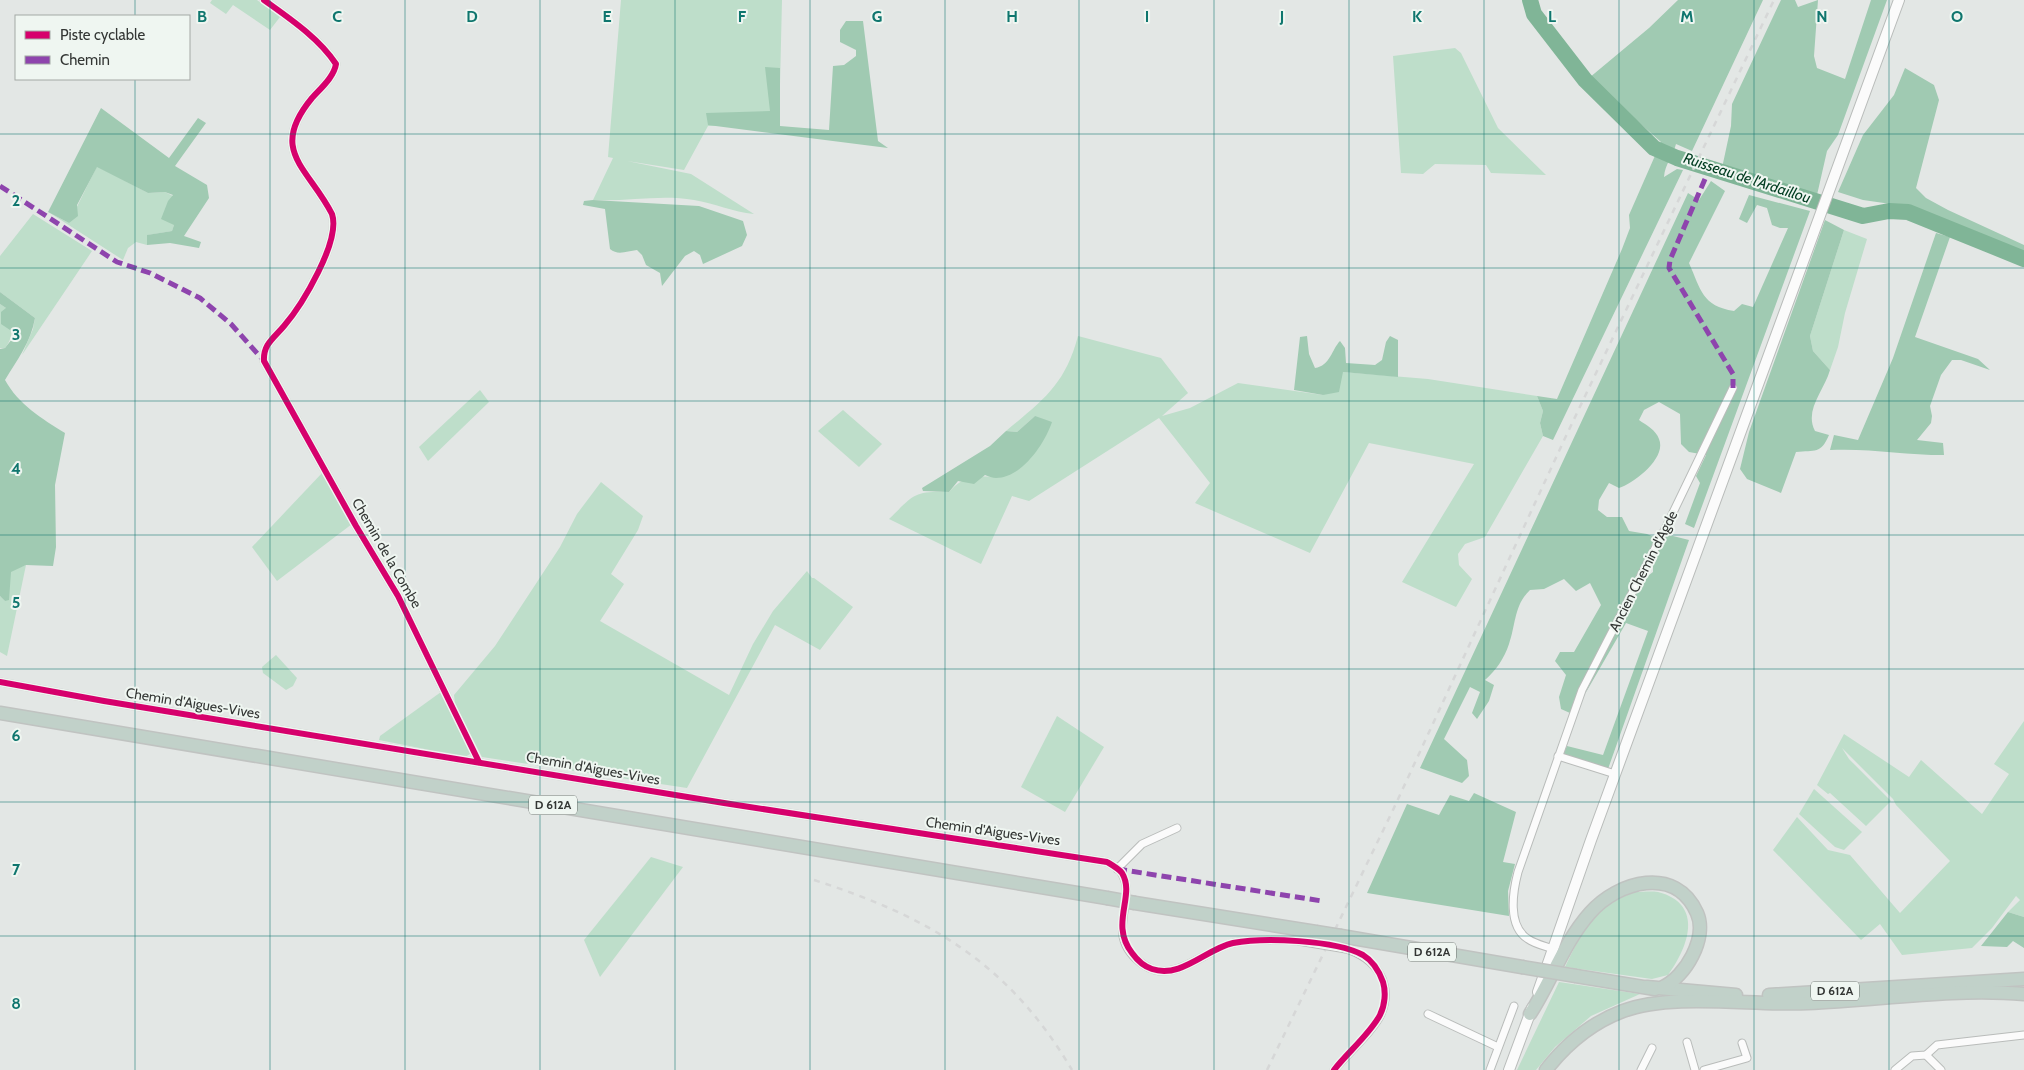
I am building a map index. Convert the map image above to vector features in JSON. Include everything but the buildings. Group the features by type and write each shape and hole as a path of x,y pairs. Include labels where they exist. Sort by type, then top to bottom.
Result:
{"highway":[{"name":"D 612A","path":"0,713 1739,1002 1807,1003 1927,994 1999,992 2024,994"},
{"path":"1530,1014 1546,990 1564,952 1589,913 1608,896 1634,884 1662,884 1683,894 1698,914 1698,936 1692,958 1681,975 1663,987"},
{"name":"D 612A","path":"1647,987 1743,996 2024,979"},
{"path":"1546,1070 1573,1039 1596,1024 1623,1011 1651,1004 1739,1002"}],"main road":[{"path":"1509,1070 1554,949 1615,774 1899,0"}],"street":[{"name":"Chemin de la Combe","path":"264,0 296,23 336,64 327,81 304,108 291,134 296,158 332,214 335,223 333,234 328,250 307,289 284,325 264,348 264,361 356,526 398,596 479,762"},
{"name":"Ancien Chemin d'Agde","path":"1554,949 1527,938 1518,928 1514,913 1514,891 1518,872 1582,690 1667,525 1733,388"},
{"name":"Chemin d'Aigues-Vives","path":"0,682 104,701 724,803 1086,857 1108,862 1117,869"},
{"path":"1558,756 1615,774"},
{"path":"1177,828 1142,844 1117,869 1122,872 1127,886 1121,930 1125,942 1144,966 1162,971 1182,968 1232,944 1257,941 1298,941 1346,949 1364,956 1372,961 1380,974 1384,987 1384,1000 1380,1014 1334,1070"},
{"path":"1490,1070 1514,1006"},
{"path":"1428,1014 1498,1047"},
{"path":"1895,1070 1912,1056 1926,1055 1937,1045 2024,1035"},
{"path":"1687,1042 1695,1070"},
{"path":"1704,1070 1747,1058 1742,1043"},
{"path":"1641,1070 1652,1048"},
{"path":"1926,1055 1941,1070"}],"green space":[{"path":"212,0 257,0 280,17 270,30 233,5 226,14 210,3"},
{"path":"621,0 782,0 779,126 708,126 684,170 627,161 691,174 754,214 681,198 593,200 613,158 608,157"},
{"path":"1678,0 1763,0 1692,151 1676,144 1664,177 1677,169 1683,170 1553,440 1543,436 1540,423 1543,411 1537,396 1557,399 1622,249 1630,228 1629,215 1661,142 1589,78 1649,28"},
{"path":"1781,0 1795,0 1798,7 1818,0 1814,56 1817,68 1845,79 1871,0 1887,0 1838,135 1827,151 1817,195 1722,168 1731,126 1732,104"},
{"path":"846,21 863,21 878,141 888,148 708,125 706,113 770,111 765,67 780,68 780,126 829,130 833,66 844,65 856,56 856,50 840,42 840,30"},
{"path":"1455,48 1461,53 1498,128 1546,175 1491,173 1486,165 1435,164 1423,174 1401,173 1393,56"},
{"path":"1905,68 1934,85 1939,100 1916,188 1926,198 1948,210 2024,245 2024,253 1912,207 1863,200 1838,192 1863,135 1894,95"},
{"path":"101,108 169,158 198,118 206,123 175,166 207,185 209,198 184,236 201,242 199,248 170,243 147,245 147,235 172,231 174,225 161,219 168,201 173,195 165,192 148,193 97,167 77,205 78,216 69,223 48,212"},
{"path":"97,166 148,193 165,192 173,196 174,225 172,231 148,235 147,245 136,242 128,248 123,260 50,213 69,223"},
{"path":"1711,181 1725,191 1689,263 1704,295 1709,301 1723,309 1734,311 1742,304 1753,307 1788,228 1772,225 1767,208 1757,205 1747,223 1739,219 1749,195 1810,211 1694,528 1685,524 1700,483 1696,476 1706,455 1689,452 1681,444 1680,414 1659,402 1644,410 1639,420 1658,436 1660,446 1654,462 1633,481 1619,488 1609,483 1599,500 1598,510 1607,517 1622,517 1629,531 1647,534 1656,538 1570,713 1561,709 1559,697 1566,675 1555,661 1560,652 1574,652 1601,605 1590,583 1576,591 1564,579 1544,589 1530,590 1525,596 1518,608 1505,655 1485,680 1494,685 1489,701 1477,719 1472,713 1480,692 1470,687 1444,739 1467,760 1469,776 1462,783 1420,768 1688,193 1699,200"},
{"path":"584,201 699,206 743,221 747,235 742,246 703,264 700,255 694,251 685,256 662,286 660,273 646,265 642,255 637,250 619,253 610,249 605,209 583,205"},
{"path":"33,214 92,251 22,355 33,329 35,318 0,292 0,256"},
{"path":"1825,220 1844,230 1810,336 1813,351 1830,370 1813,408 1812,423 1815,431 1829,435 1823,445 1817,450 1796,452 1781,493 1747,479 1740,469 1749,432"},
{"path":"1844,230 1867,239 1830,370 1813,351 1810,336"},
{"path":"1936,233 1950,237 1915,337 1978,359 1990,370 1961,360 1952,360 1941,375 1930,406 1931,423 1917,440 1943,443 1944,455 1830,450 1834,435 1858,440 1893,358"},
{"path":"0,292 35,318 27,343 5,380 24,404 65,433 55,485 56,547 53,566 26,565 11,572 9,600 5,601 0,596 0,349 5,348 12,339 13,332 1,324 1,312 6,308 0,304"},
{"path":"0,304 6,308 12,329 5,348 0,348"},
{"path":"1078,336 1161,358 1188,393 1162,416 1190,408 1238,383 1323,395 1343,372 1428,379 1537,396 1543,411 1540,423 1543,436 1485,537 1465,544 1458,554 1459,565 1472,579 1456,607 1402,582 1474,464 1369,443 1310,553 1195,503 1210,483 1159,418 1029,501 1012,496 981,564 889,519 915,496 928,492 949,492 964,480 971,478 1010,474 1035,416 1017,432 1006,431 1051,390 1073,353"},
{"path":"1307,336 1309,354 1315,368 1320,367 1327,361 1340,341 1345,348 1346,363 1375,365 1382,360 1386,342 1390,336 1398,340 1398,377 1343,372 1339,392 1323,395 1294,390 1300,337"},
{"path":"480,390 489,402 428,461 419,447"},
{"path":"843,410 882,444 859,467 818,431"},
{"path":"1035,416 1052,422 1038,449 1015,472 996,478 985,475 974,484 958,481 949,492 923,491 922,488 990,446 1006,431 1017,432"},
{"path":"323,472 352,524 277,581 252,547"},
{"path":"601,482 643,516 638,530 611,574 624,584 600,621 729,695 753,644 773,611 807,571 812,578 853,607 820,650 775,625 687,788 482,757 455,704 454,695 495,646 560,547 577,514"},
{"path":"1665,534 1689,540 1608,769 1563,754 1567,746 1603,755 1648,631 1626,623 1585,694 1612,634 1644,579 1653,572 1653,559"},
{"path":"26,565 7,656 0,652 0,596 5,601 10,571"},
{"path":"276,655 297,678 293,686 286,690 263,673 262,667"},
{"path":"441,692 470,749 470,754 465,757 379,740 380,736"},
{"path":"1057,716 1104,747 1065,812 1021,787"},
{"path":"2024,721 2024,917 2008,912 2020,900 2016,896 1992,928 1972,948 1902,955 1880,924 1861,940 1773,850 1797,817 1828,850 1850,855 1900,913 1950,861 1896,805 1893,799 1842,748 1849,759 1891,801 1866,826 1830,793 1828,794 1817,785 1844,734 1909,777 1921,760 1982,814 2009,774 1994,764"},
{"path":"1814,789 1862,832 1844,850 1835,847 1799,814"},
{"path":"1474,793 1516,812 1503,862 1515,864 1508,891 1509,916 1367,893 1407,804 1439,815 1450,795 1469,801"},
{"path":"651,857 683,867 600,977 584,940"},
{"path":"1635,892 1658,892 1673,898 1682,906 1687,916 1686,940 1668,975 1652,979 1565,967 1591,921 1609,904"},
{"path":"2008,912 2024,917 2024,948 2013,941 2007,947 1981,946"},
{"path":"1559,982 1640,994 1591,1016 1555,1047 1536,1070 1517,1070"}],"waterway":[{"name":"Ruisseau de l'Ardaillou","path":"1530,0 1534,14 1585,80 1654,148 1677,158 1863,216 1889,211 1908,212 2024,259"}],"railway":[{"path":"1267,1070 1393,810 1566,436 1774,0"},
{"path":"814,880 856,894 894,910 930,928 963,949 993,973 1021,1000 1048,1033 1072,1070"}],"marked path":[{"path":"1705,179 1670,260 1669,268 1733,374 1733,388"},
{"path":"0,186 117,262 150,273 200,298 231,324 264,361"},
{"path":"1117,869 1322,901"}],"cycle path":[{"path":"264,0 312,37 336,64 330,78 299,116 293,132 293,146 296,158 332,214 331,240 326,256 300,303 292,316 267,346 264,361 356,526 398,596 479,762"},
{"path":"0,682 104,701 724,803 1107,862 1122,873 1126,882 1122,921 1126,942 1138,960 1152,969 1173,970 1183,967 1223,946 1262,940 1299,941 1335,946 1351,950 1370,960 1378,970 1384,986 1382,1011 1376,1022 1334,1070"}]}
